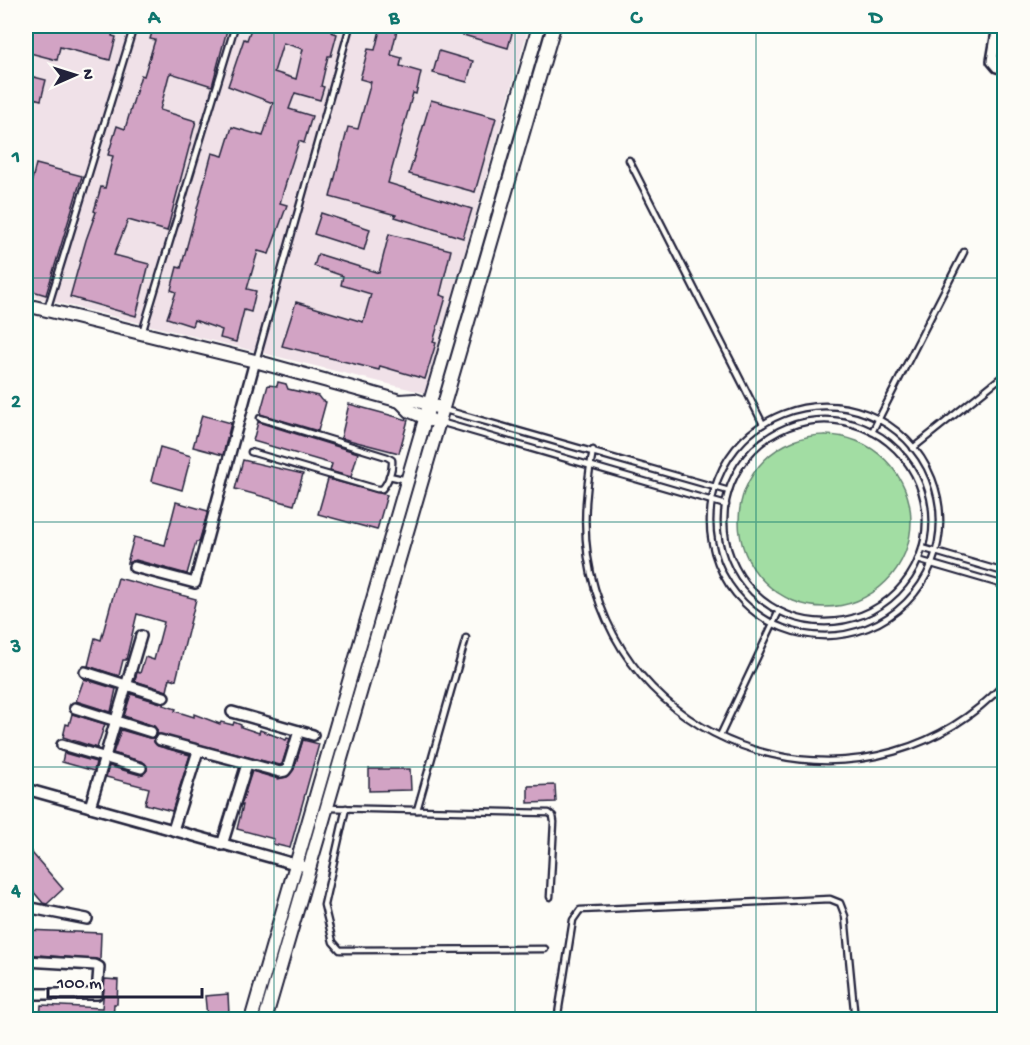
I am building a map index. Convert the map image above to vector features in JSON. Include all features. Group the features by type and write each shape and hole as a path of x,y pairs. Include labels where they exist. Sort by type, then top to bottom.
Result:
{"street":[{"path":"251,1020 539,26"},
{"path":"265,1020 554,26"},
{"path":"998,26 992,61 997,67 1005,69"},
{"path":"28,306 255,361 400,401 415,400 442,409"},
{"path":"134,567 195,583 255,361"},
{"path":"400,401 410,411 439,422"},
{"path":"90,807 141,636"},
{"path":"85,672 164,697"},
{"path":"75,708 151,732"},
{"path":"232,712 313,735"},
{"path":"160,740 280,772 285,771 288,767 299,731"},
{"path":"62,745 141,768"},
{"path":"173,830 198,751"},
{"path":"222,845 247,764"},
{"path":"26,789 310,868"},
{"path":"26,898 30,908 87,919"},
{"path":"27,962 95,965 99,967 97,994 26,992 27,962"}],"lane":[{"path":"47,310 134,26"},
{"path":"141,334 235,26"},
{"path":"255,361 351,26"},
{"path":"629,160 763,423"},
{"path":"872,432 964,252"},
{"path":"26,322 28,306"},
{"path":"914,448 1005,375"},
{"path":"821,405 859,411 895,429 914,448 931,476 937,496 940,515 936,552 932,565 916,591 890,617 850,633 830,636 810,635 791,631 772,623 755,612 728,583 719,565 710,526 715,487 725,465 736,449 763,423 800,408 821,405"},
{"path":"442,409 729,491"},
{"path":"250,452 377,489 382,489 386,485 393,464 392,460 387,457 260,418"},
{"path":"820,419 838,420 855,424 872,432 886,440 899,452 910,466 918,482 926,516 918,560 905,582 893,596 864,614 830,622 795,618 779,611 751,589 740,575 726,543 724,525 726,504 735,474 745,459 771,435 786,427 820,419"},
{"path":"439,422 726,504"},
{"path":"592,450 586,490 585,541 593,583 604,615 629,659 644,679 682,713 720,736 748,749 797,760 822,762 872,758 905,749 943,732 985,703 1005,684"},
{"path":"389,476 407,480"},
{"path":"922,548 1005,572"},
{"path":"918,560 1005,585"},
{"path":"720,736 779,611"},
{"path":"417,810 466,638"},
{"path":"327,808 549,813 553,816 554,822 550,897"},
{"path":"346,808 324,905 333,942 340,950 546,950"},
{"path":"557,1020 573,920 580,910 830,899 842,905 845,916 855,1020"}],"shaded area":[{"path":"26,26 529,26 425,393 26,295"}],"green space":[{"path":"825,435 858,442 873,450 885,461 896,473 904,488 911,521 904,554 896,569 885,581 873,592 858,600 825,607 792,600 777,592 765,581 754,569 746,554 739,521 746,488 754,473 765,461 777,450 792,442"}],"building":[{"path":"26,26 114,26 112,36 116,37 110,60 60,47 57,60 26,52"},
{"path":"154,26 228,26 212,86 171,73 169,75 160,110 196,121 167,231 128,220 114,255 149,264 136,316 70,297 96,212 94,211 101,187 105,188 113,156 108,155 117,126 125,129 141,75 144,76 155,40 150,39"},
{"path":"252,26 333,26 331,32 337,34 331,56 328,56 320,100 295,93 289,109 312,116 304,143 299,141 290,169 280,203 287,205 269,254 258,251 247,289 256,291 251,312 244,310 236,342 220,338 222,330 194,320 192,326 167,318 176,292 171,290 177,267 181,268 212,153 223,156 232,127 263,136 273,103 228,86 244,39 247,40","holes":["283,43 303,49 296,79 274,72"]},
{"path":"381,26 398,26 391,55 402,58 400,66 421,72 388,183 472,209 463,238 395,217 396,215 330,197 348,127 358,129 371,82 360,79 368,49 375,50"},
{"path":"439,26 514,26 508,48 439,28"},
{"path":"439,51 473,61 467,82 433,73"},
{"path":"26,75 46,80 41,100 26,96"},
{"path":"431,100 496,118 475,192 409,174"},
{"path":"36,164 82,176 46,295 26,289 26,204"},
{"path":"321,213 370,229 364,250 314,234"},
{"path":"389,234 451,250 440,295 446,297 425,379 380,366 379,370 282,346 296,302 363,322 371,294 341,285 343,276 314,266 318,254 379,273"},
{"path":"278,382 286,384 288,389 318,396 326,402 318,431 260,414 268,385 277,386"},
{"path":"349,404 408,420 399,453 341,438"},
{"path":"202,415 231,423 223,455 193,447"},
{"path":"258,422 358,453 351,477 330,471 332,464 253,441"},
{"path":"160,447 191,456 182,490 151,481"},
{"path":"243,460 303,474 294,505 235,489"},
{"path":"328,479 387,495 377,530 318,514"},
{"path":"176,502 208,511 187,574 136,560 127,563 134,537 165,545"},
{"path":"118,578 196,599 176,680 170,678 167,691 135,681 145,657 154,660 164,622 137,614 126,660 123,660 119,676 88,666 95,638 101,640"},
{"path":"84,679 116,689 111,712 76,701"},
{"path":"131,694 164,704 176,709 175,711 194,717 194,714 220,724 221,722 233,725 234,722 259,733 260,730 286,740 290,739 282,764 157,734 154,726 124,716"},
{"path":"72,714 105,724 97,748 63,737 66,724 69,725"},
{"path":"121,730 154,738 158,746 190,755 172,811 145,804 149,788 106,777 109,766 140,775 147,770 143,762 113,753"},
{"path":"303,740 319,744 290,848 273,844 274,839 237,829 243,805 241,805 252,771 278,779 287,777 294,769"},
{"path":"64,753 96,762 94,771 62,762"},
{"path":"369,769 410,769 411,790 369,791"},
{"path":"555,785 556,802 528,803 528,786"},
{"path":"26,846 63,889 47,904 43,903 26,883"},
{"path":"26,930 101,933 100,960 26,954"},
{"path":"105,979 118,980 117,1004 114,1004 113,1020 40,1020 41,1005 102,1008"},
{"path":"228,994 229,1015 207,1017 205,996"}]}
